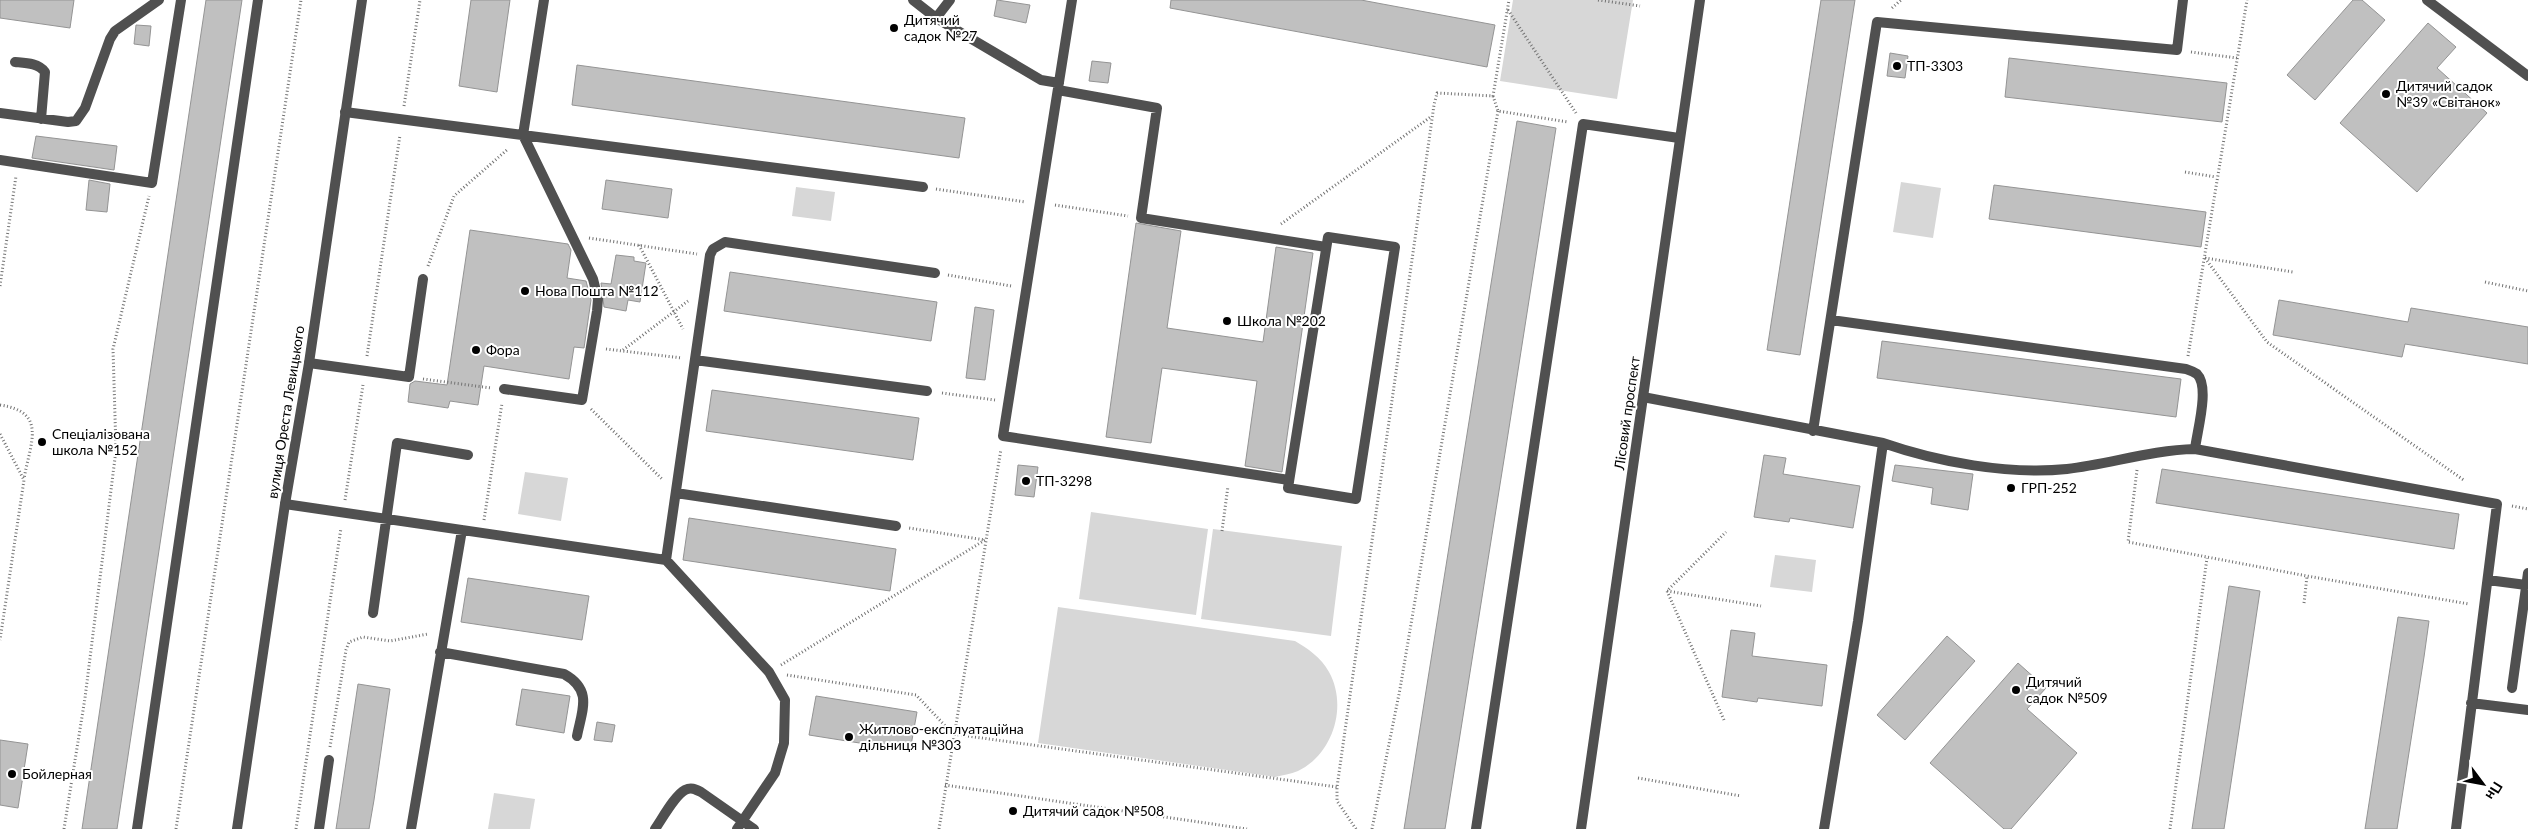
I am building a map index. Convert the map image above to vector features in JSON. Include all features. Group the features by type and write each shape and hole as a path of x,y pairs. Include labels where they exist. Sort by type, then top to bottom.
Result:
{"street":[{"path":"0,113 68,122 76,121 85,108 110,39 115,31 159,0"},
{"path":"0,160 152,183 181,0"},
{"path":"137,829 258,0"},
{"name":"вулиця Ореста Левицького","path":"237,829 284,504 309,364 362,0"},
{"path":"504,389 582,400 598,299 593,279 524,135 544,0"},
{"path":"913,0 936,18 1040,80 1058,86 1157,108 1141,218 1326,247"},
{"path":"936,18 950,0"},
{"path":"1072,0 1004,436 1289,480"},
{"name":"Лісовий проспект","path":"1581,829 1700,0"},
{"path":"1813,431 1877,22 2177,50 2183,0"},
{"path":"2427,0 2528,76"},
{"path":"15,62 41,67 45,72 41,119"},
{"path":"345,112 923,187"},
{"path":"1476,829 1583,124 1679,138"},
{"path":"1328,237 1395,247 1356,499 1288,488 1326,247 1328,237"},
{"path":"666,560 710,256 713,249 726,242 935,273"},
{"path":"309,364 409,377 423,279"},
{"path":"1831,320 2186,368 2197,374 2202,383 2203,393 2195,449"},
{"path":"695,360 926,391"},
{"path":"1643,397 1883,443 1914,454 1960,463 2017,469 2066,469 2139,454 2195,449 2498,504 2456,829"},
{"path":"1824,829 1858,620 1883,443"},
{"path":"373,613 397,444 468,455"},
{"path":"676,493 896,526"},
{"path":"284,504 666,560 769,672 785,700 784,744 775,773 740,825"},
{"path":"411,829 462,530"},
{"path":"2512,688 2528,573"},
{"path":"2488,580 2526,586"},
{"path":"440,652 564,674 574,680 582,688 583,702 577,736"},
{"path":"2471,703 2528,710"},
{"path":"319,829 328,760"},
{"path":"655,829 680,794 686,789 692,788 701,792 740,825 754,829"}],"path":[{"path":"176,829 301,0"},
{"path":"296,829 420,0"},
{"path":"1372,829 1402,680 1498,111 1493,96 1509,0"},
{"path":"1598,0 1640,6"},
{"path":"2186,368 2205,258 2216,177 2247,0"},
{"path":"1507,10 1583,124"},
{"path":"2177,50 2237,58"},
{"path":"1356,829 1337,801 1337,787 1437,93 1493,96"},
{"path":"1498,111 1583,124"},
{"path":"1263,237 1433,116"},
{"path":"423,279 454,196 524,135"},
{"path":"0,286 18,163"},
{"path":"2185,172 2216,177"},
{"path":"64,829 86,698 116,450 112,348 152,183"},
{"path":"923,187 1141,218"},
{"path":"573,236 710,256"},
{"path":"639,245 673,312 688,337 697,344"},
{"path":"2205,258 2293,272"},
{"path":"2205,258 2266,342 2466,482"},
{"path":"935,273 1027,288"},
{"path":"2485,282 2528,291"},
{"path":"623,351 705,290"},
{"path":"591,347 695,360"},
{"path":"409,377 504,389 482,533"},
{"path":"926,391 1009,402"},
{"path":"582,400 676,493"},
{"path":"0,405 16,407 25,413 31,420 32,429 0,640"},
{"path":"0,434 24,480"},
{"path":"939,829 985,540 1004,436"},
{"path":"2139,454 2128,542 2207,558 2484,607"},
{"path":"1222,531 1230,471"},
{"path":"2498,504 2528,509"},
{"path":"896,526 985,540"},
{"path":"1667,591 1726,532"},
{"path":"769,672 985,540"},
{"path":"2170,829 2207,558"},
{"path":"2304,603 2307,576"},
{"path":"1667,591 1761,606"},
{"path":"1667,591 1724,720"},
{"path":"328,760 346,650 349,642 363,637 390,641 444,631"},
{"path":"769,672 916,695 953,734 1337,787"},
{"path":"1638,778 1741,796"},
{"path":"945,785 1247,829"}],"shaded area":[{"path":"1513,0 1633,0 1617,99 1500,81"},
{"path":"1901,182 1941,188 1933,238 1893,232"},
{"path":"796,187 835,192 831,221 792,216"},
{"path":"525,472 568,478 561,521 518,514"},
{"path":"1091,512 1208,529 1196,615 1079,599"},
{"path":"1213,529 1342,546 1331,636 1201,619"},
{"path":"1775,555 1816,560 1812,592 1770,587"},
{"path":"1058,607 1295,641 1322,662 1335,685 1337,714 1334,728 1328,741 1310,763 1298,771 1275,777 1038,743"},
{"path":"494,793 535,799 530,829 488,829"}],"building":[{"path":"0,0 74,0 70,28 0,18"},
{"path":"206,0 242,0 117,829 82,829"},
{"path":"471,0 510,0 497,92 459,86"},
{"path":"997,0 1030,5 1026,23 994,16"},
{"path":"1171,0 1361,0 1495,25 1487,67 1170,8"},
{"path":"1821,0 1855,0 1800,355 1767,350"},
{"path":"2353,0 2362,0 2385,20 2315,100 2287,75"},
{"path":"2428,23 2456,47 2437,68 2487,113 2417,192 2340,123"},
{"path":"136,25 151,26 149,46 134,44"},
{"name":"ТП-3303","path":"1890,53 1908,56 1905,78 1887,76"},
{"path":"2009,58 2227,83 2222,122 2005,97"},
{"path":"1092,61 1111,63 1108,83 1089,81"},
{"path":"577,65 965,118 959,158 572,105"},
{"path":"1517,121 1556,128 1506,447 1445,829 1404,829"},
{"path":"36,136 117,146 114,170 32,158"},
{"path":"89,180 110,184 107,212 86,210"},
{"path":"606,180 672,189 668,218 602,209"},
{"path":"1994,185 2206,212 2201,247 1989,219"},
{"path":"1136,223 1181,231 1167,328 1263,342 1276,247 1313,253 1282,472 1245,466 1257,381 1162,368 1151,443 1106,437"},
{"path":"470,230 568,244 571,250 567,278 586,281 591,300 584,348 574,347 569,379 484,366 478,405 450,401 448,408 408,402 410,384 415,381 447,385"},
{"path":"616,255 634,257 634,261 646,263 640,302 628,300 626,311 604,307 601,283 611,284"},
{"path":"730,272 937,302 931,341 724,311"},
{"path":"2279,300 2408,322 2411,308 2528,327 2528,364 2405,344 2402,357 2273,335"},
{"path":"975,307 994,310 985,380 966,378"},
{"path":"1882,341 2181,379 2176,417 1877,378"},
{"path":"712,390 919,418 913,460 706,431"},
{"path":"1764,455 1786,458 1783,474 1860,486 1853,528 1790,518 1789,522 1754,517"},
{"name":"ТП-3298","path":"1018,465 1038,467 1034,497 1015,495"},
{"path":"1895,465 1973,474 1968,510 1931,504 1933,488 1892,481"},
{"path":"2162,469 2459,514 2454,549 2156,503"},
{"path":"689,518 896,549 890,591 683,560"},
{"path":"468,578 589,596 582,640 461,622"},
{"path":"2229,586 2260,591 2224,829 2192,829"},
{"path":"2398,617 2429,621 2424,657 2397,829 2365,829"},
{"path":"1731,630 1755,633 1752,656 1827,665 1822,706 1758,698 1757,702 1722,697"},
{"path":"1947,636 1975,661 1905,740 1877,715"},
{"path":"2018,663 2046,688 2027,709 2077,753 2011,829 2004,829 1930,763"},
{"path":"358,684 390,689 374,800 369,829 336,829"},
{"path":"522,689 570,696 564,733 516,725"},
{"path":"816,696 917,712 910,751 809,735"},
{"path":"597,722 615,725 612,742 594,740"},
{"name":"Бойлерная","path":"0,740 28,744 18,808 0,805"}],"place":[{"name":"Дитячий садок №27","path":"894,28"},
{"name":"ТП-3303","path":"1897,66"},
{"name":"Дитячий садок №39 «Світанок»","path":"2386,94"},
{"name":"Нова Пошта №112","path":"525,291"},
{"name":"Школа №202","path":"1227,321"},
{"name":"Фора","path":"476,350"},
{"name":"Спеціалізована школа №152","path":"42,442"},
{"name":"ТП-3298","path":"1026,481"},
{"name":"ГРП-252","path":"2011,488"},
{"name":"Дитячий садок №509","path":"2016,690"},
{"name":"Житлово-експлуатаційна дільниця №303","path":"849,737"},
{"name":"Бойлерная","path":"12,774"},
{"name":"Дитячий садок №508","path":"1013,811"}]}
